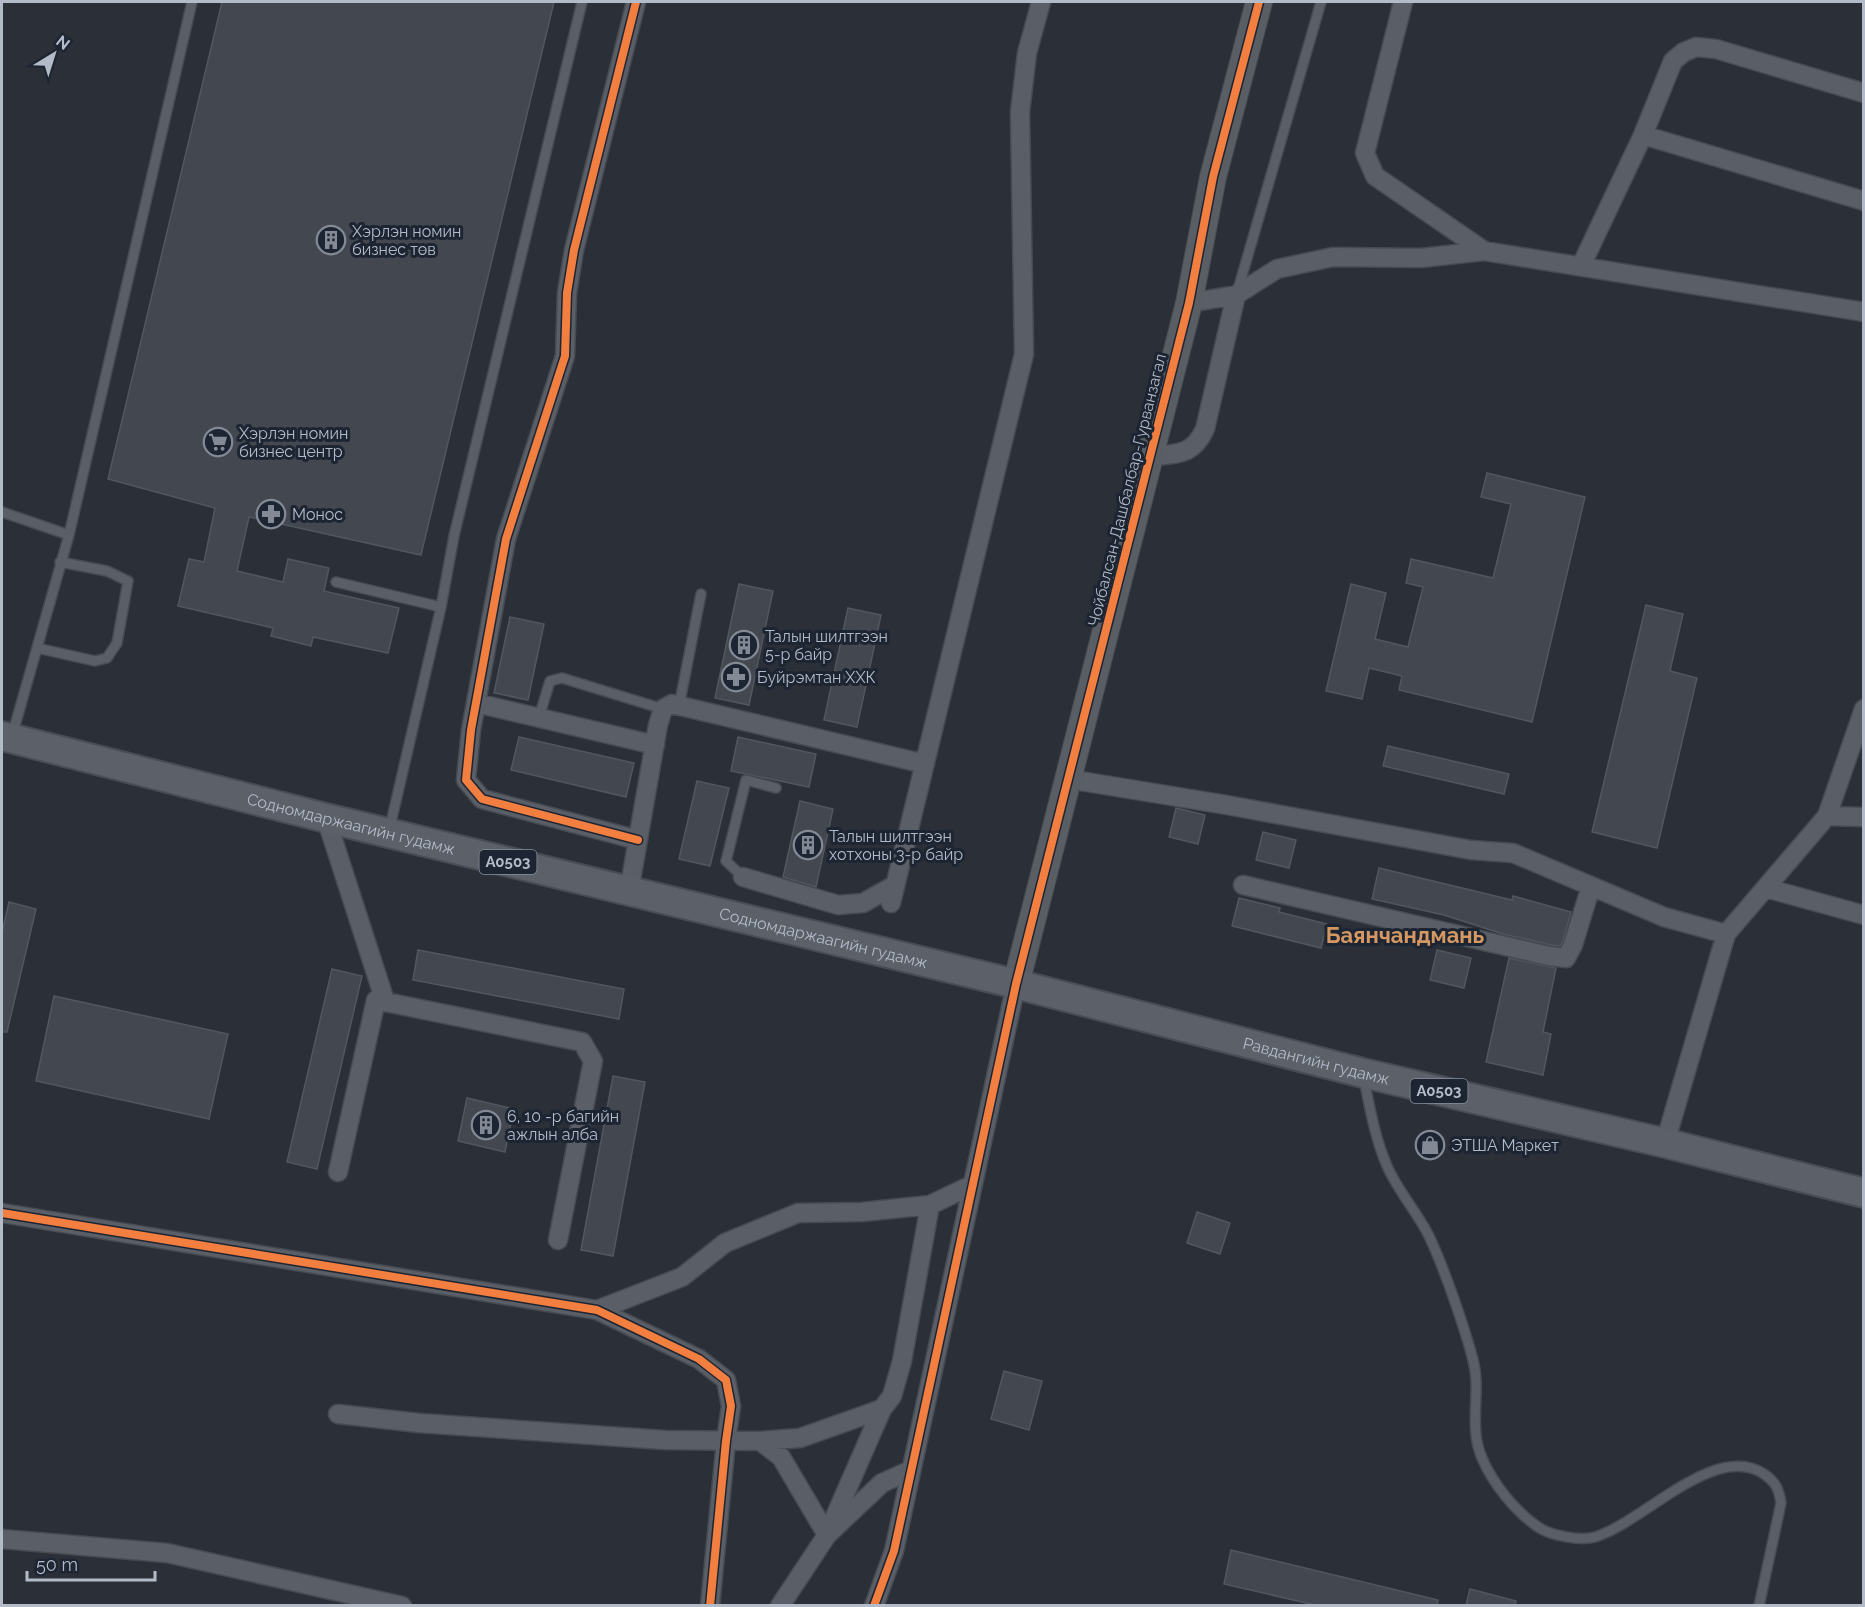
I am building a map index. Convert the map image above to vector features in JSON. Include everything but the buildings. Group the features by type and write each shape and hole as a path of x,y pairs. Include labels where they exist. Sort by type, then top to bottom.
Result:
{"main road":[{"name":"Содномдаржаагийн гудамж","path":"7,737 388,834 1016,984"},
{"name":"Равдангийн гудамж","path":"1016,984 1363,1073 1665,1143 1863,1193"}],"street":[{"path":"636,2 574,250 567,293 565,356 506,539 476,703 466,780 482,799 638,840"},
{"path":"891,903 1024,354 1020,112 1027,53 1041,2"},
{"name":"Чойбалсан-Дашбалбар-Гурванзагал","path":"1016,984 1189,303 1212,177 1259,2"},
{"path":"1403,2 1365,153 1375,176 1484,251"},
{"path":"1581,266 1643,135 1673,62 1684,52 1696,47 1716,50 1863,93"},
{"path":"1643,135 1863,201"},
{"path":"1189,303 1236,295 1261,277 1277,269 1333,257 1421,258 1484,251 1863,312"},
{"path":"1149,457 1187,452 1198,443 1204,429 1236,295"},
{"path":"476,703 655,745"},
{"path":"629,891 655,745 671,707 925,764"},
{"path":"1665,1143 1726,934 1827,816 1863,709"},
{"path":"1068,779 1227,804 1470,850 1513,853 1664,917 1726,934"},
{"path":"1827,816 1863,817"},
{"path":"326,818 385,1001"},
{"path":"742,877 838,905 863,903 895,885"},
{"path":"1243,885 1566,958 1573,945 1591,886"},
{"path":"1766,888 1863,915"},
{"path":"874,1605 894,1551 1016,984"},
{"path":"338,1172 376,1000 582,1042 593,1061 558,1240"},
{"path":"597,1310 682,1277 725,1243 798,1213 862,1212 930,1205 972,1185"},
{"path":"780,1605 827,1535 882,1409 892,1396 902,1361 930,1205"},
{"path":"2,1213 597,1310 699,1359 726,1380 732,1406 726,1440 710,1605"},
{"path":"338,1414 665,1440 760,1441 800,1438 882,1409"},
{"path":"760,1441 781,1457 827,1535"},
{"path":"827,1535 882,1483 911,1470"},
{"path":"2,1539 167,1553 402,1605"}],"lane":[{"path":"7,737 37,648 69,535 192,2"},
{"path":"388,834 441,607 457,524 582,2"},
{"path":"1236,295 1320,2"},
{"path":"2,512 69,535"},
{"path":"37,648 95,661 107,658 117,643 128,581 107,570 60,562"},
{"path":"336,582 441,607"},
{"path":"539,717 550,681 562,678 671,707 701,594"},
{"path":"742,877 726,861 746,780 776,788"},
{"path":"1363,1073 1373,1125 1388,1168 1428,1235 1454,1298 1470,1348 1476,1380 1474,1421 1481,1456 1496,1484 1540,1528 1564,1536 1592,1538 1614,1530 1714,1468 1734,1464 1754,1467 1772,1479 1779,1490 1781,1503 1759,1605"}],"cycle path":[{"path":"636,2 574,250 567,293 565,356 506,539 471,730 466,780 482,799 638,840"},
{"path":"874,1606 894,1551 1016,984 1189,303 1213,177 1259,2"},
{"path":"2,1213 597,1310 699,1359 726,1380 731,1406 710,1606"}],"place":[{"name":"Хэрлэн номин бизнес төв","path":"331,240"},
{"name":"Хэрлэн номин бизнес центр","path":"218,442"},
{"name":"Монос","path":"271,514"},
{"name":"Талын шилтгээн 5-р байр","path":"744,645"},
{"name":"Буйрэмтан ХХК","path":"736,677"},
{"name":"Талын шилтгээн хотхоны 3-р байр","path":"808,845"},
{"name":"6, 10 -р багийн ажлын алба","path":"486,1125"},
{"name":"ЭТША Маркет","path":"1430,1145"}],"district":[{"name":"Баянчандмань","path":"1405,935"}]}
